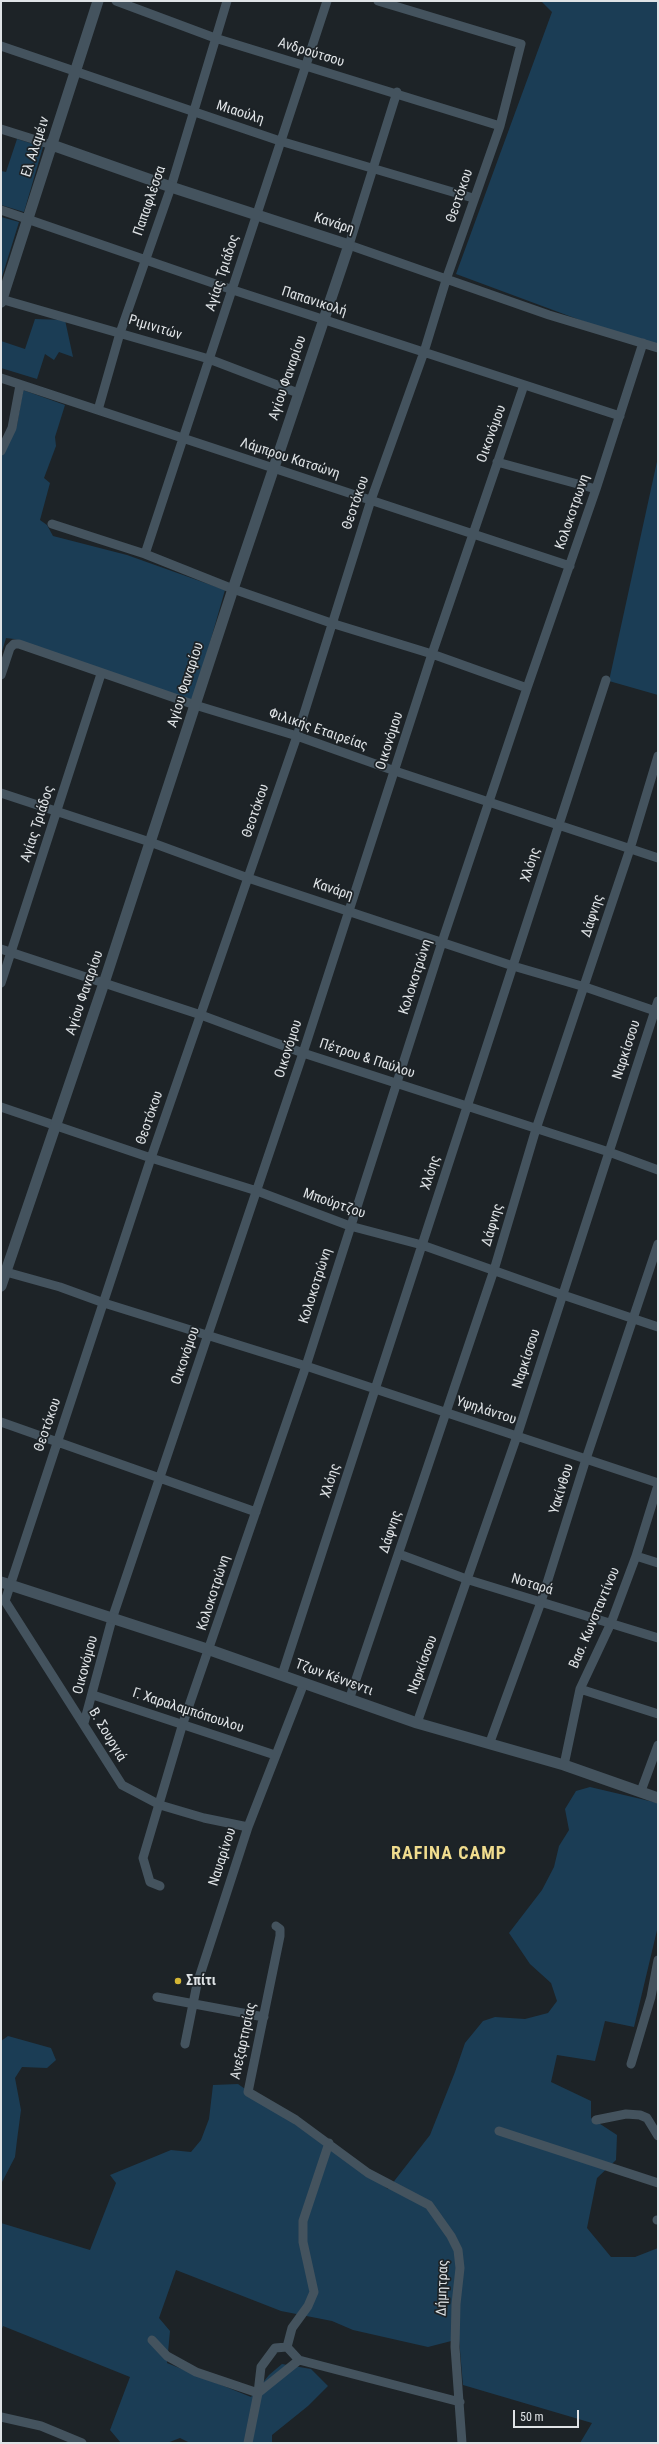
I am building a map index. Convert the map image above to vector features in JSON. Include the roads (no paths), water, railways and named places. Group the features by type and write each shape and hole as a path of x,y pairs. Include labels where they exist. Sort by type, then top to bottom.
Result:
{"street":[{"name":"Ελ Αλαμέιν","path":"1,300 29,218 98,1"},
{"name":"Ανδρούτσου","path":"116,1 215,38 306,67 396,92 500,126"},
{"name":"Παπαφλέσσα","path":"98,410 120,333 171,187 192,112 227,1"},
{"name":"Αγίας Τριάδος","path":"145,554 327,1"},
{"name":"Θεοτόκου","path":"5,1583 58,1441 151,1158 297,736 331,623 371,500 424,352 473,198 500,126 520,44 378,1"},
{"name":"Μιαούλη","path":"1,46 280,141 473,198"},
{"name":"Αγίου Φαναρίου","path":"1,1286 54,1126 104,983 298,393 349,245 396,92"},
{"name":"Κανάρη","path":"1,129 52,145 171,187 447,277 549,315 658,348"},
{"name":"Παπανικολή","path":"1,210 29,218 233,290 620,416"},
{"name":"Ριμινιτών","path":"1,300 209,359 298,393"},
{"name":"Κολοκοτρωνη","path":"527,688 596,489 643,344"},
{"name":"Λάμπρου Κατσώνη","path":"1,378 570,566"},
{"path":"1,451 12,428 20,385"},
{"name":"Οικονόμου","path":"84,1723 93,1695 112,1619 303,1053 432,654 524,385"},
{"path":"497,462 596,489"},
{"path":"52,524 145,554 233,589 331,623 432,654 527,688"},
{"name":"Φιλικής Εταιρείας","path":"1,675 10,648 14,644 19,644 101,674 195,705 297,736 395,771 490,801 658,858"},
{"name":"Αγίας Τριάδος","path":"1,983 101,674"},
{"name":"Χλόης","path":"282,1675 606,680"},
{"name":"Κολοκοτρώνη","path":"160,1886 150,1882 143,1858 160,1805 183,1723 210,1650 306,1366 396,1083 527,688"},
{"name":"Δάφνης","path":"349,1700 494,1270 536,1129 585,987 630,849 658,756"},
{"name":"Κανάρη","path":"1,793 150,842 248,878 513,966 585,987 656,1011"},
{"name":"Πέτρου & Παύλου","path":"1,949 201,1015 303,1053 468,1105 536,1129 610,1152 658,1170"},
{"name":"Ναρκίσσου","path":"418,1723 517,1436 658,1001"},
{"name":"Μπούρτζου","path":"1,1107 151,1158 257,1191 350,1226 422,1244 563,1295 658,1327"},
{"name":"Υακίνθου","path":"490,1742 541,1602 586,1459 658,1244"},
{"name":"Υψηλάντου","path":"6,1272 60,1287 104,1303 306,1366 658,1484"},
{"path":"1,1422 256,1512"},
{"name":"Βασ. Κωνσταντίνου","path":"564,1765 580,1689 611,1623 636,1556 658,1484"},
{"name":"Νοταρά","path":"399,1554 468,1580 658,1638"},
{"path":"636,1556 658,1563"},
{"name":"Τζων Κέννεντι","path":"5,1583 210,1650 418,1723 490,1742 527,1756 564,1765 658,1798"},
{"name":"Β. Σουργιά","path":"5,1583 6,1604 51,1677 84,1723 122,1785 160,1805 204,1818 248,1827"},
{"name":"Ναυαρίνου","path":"185,2044 192,2005 248,1827 304,1684"},
{"path":"580,1689 658,1714"},
{"name":"Γ. Χαραλαμπόπουλου","path":"93,1695 183,1723 275,1755"},
{"path":"640,1791 658,1745"},
{"name":"Ανεξαρτησίας","path":"276,1926 280,1929 280,1936 248,2092 329,2143"},
{"path":"630,2064 654,1999 658,1960"},
{"path":"157,1997 192,2005 264,2017"},
{"path":"596,2120 626,2114 640,2115 650,2122 658,2136"},
{"path":"499,2131 658,2183"},
{"path":"287,2347 292,2328 308,2306 314,2292 303,2242 303,2222 329,2143"},
{"name":"Δήμητρας","path":"329,2143 368,2173 429,2205 451,2236 458,2250 460,2268 456,2304 455,2347 462,2443"},
{"path":"152,2340 167,2356 196,2372 258,2393"},
{"path":"287,2347 299,2360 460,2402"},
{"path":"248,2443 258,2393 261,2367 275,2348 287,2347"},
{"path":"258,2393 299,2360"},
{"path":"1,2417 41,2426 82,2443"}],"place":[{"name":"Σπίτι","path":"178,1981"}],"district":[{"name":"RAFINA CAMP","path":"449,1854"}]}
